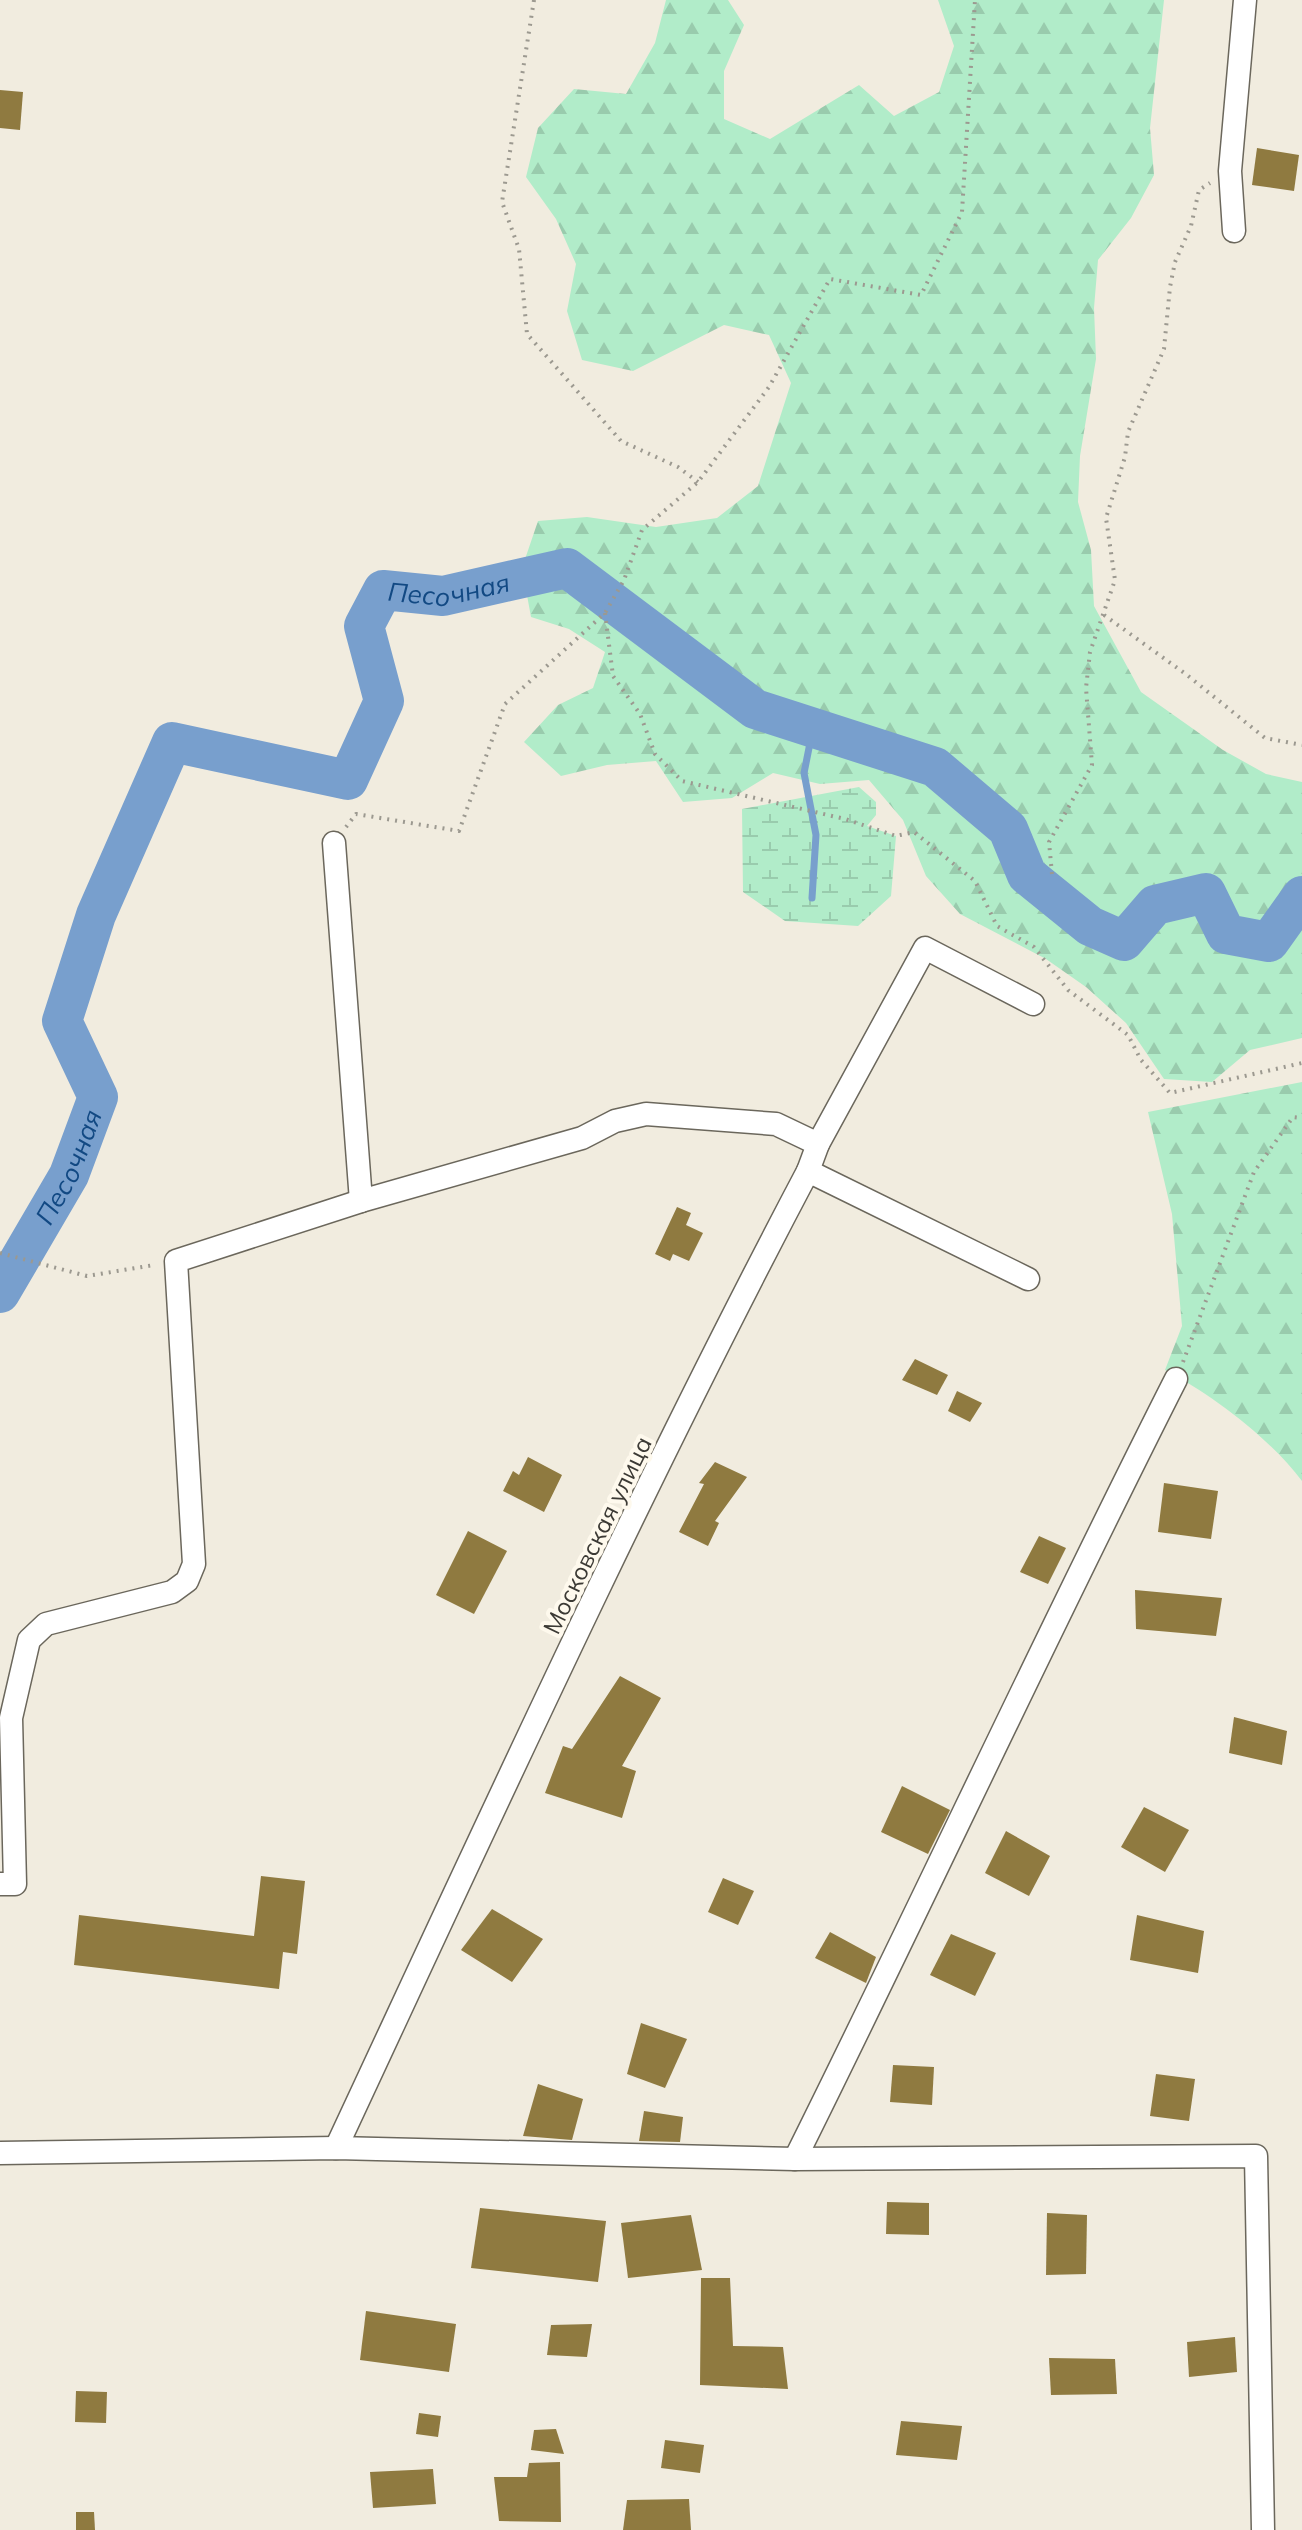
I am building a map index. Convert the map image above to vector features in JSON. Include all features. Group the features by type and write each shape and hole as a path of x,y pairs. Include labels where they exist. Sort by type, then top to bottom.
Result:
{"street":[{"path":"1234,231 1230,171 1245,0"},
{"path":"334,843 361,1201"},
{"name":"Московская улица","path":"336,2148 531,1730 738,1304 808,1171 818,1144 925,948 1033,1004"},
{"path":"0,1884 15,1884 11,1718 29,1640 46,1624 172,1592 187,1581 194,1564 176,1261 361,1201 582,1138 615,1121 646,1114 776,1124 818,1144"},
{"path":"808,1171 1028,1279"},
{"path":"795,2159 934,1879 1083,1562 1176,1379"},
{"path":"0,2153 336,2148 795,2159 1256,2156 1263,2530"}],"path":[{"path":"534,0 502,202 519,249 527,334 621,441 678,467 698,482"},
{"path":"334,843 356,814 459,831 505,704 605,613 624,580 642,530 698,482 769,387 830,279 921,295 962,212 975,0"},
{"path":"1052,874 1049,842 1092,765 1086,688 1090,652 1115,580 1106,518 1125,457 1128,432 1164,349 1175,262 1191,226 1199,190 1230,171"},
{"path":"605,613 613,676 640,714 655,754 682,781 845,819 896,836 914,832 975,881 997,926 1034,947 1068,990 1128,1035 1141,1060 1170,1093 1302,1063"},
{"path":"1104,615 1187,675 1265,738 1302,745"},
{"path":"1176,1379 1254,1172 1293,1117 1302,1118"},
{"path":"0,1253 87,1276 176,1261"}],"green space":[{"path":"666,0 728,0 744,25 724,71 724,119 770,139 859,85 894,116 939,92 954,46 938,0 1164,0 1150,128 1154,175 1131,218 1098,260 1094,308 1096,359 1080,456 1078,502 1091,550 1094,606 1141,692 1223,750 1266,774 1302,782 1302,1038 1250,1050 1212,1082 1164,1079 1126,1023 1086,987 1046,959 960,914 926,876 903,820 869,780 820,784 773,773 732,798 683,802 656,761 607,765 561,776 524,742 558,705 593,688 605,652 569,629 531,617 522,568 538,521 587,517 656,527 717,518 758,486 791,383 769,335 724,325 633,371 582,360 567,311 576,264 556,219 526,177 538,128 574,89 626,94 655,43"},
{"path":"859,787 876,802 876,815 867,826 896,836 891,896 858,926 785,921 743,892 742,809"},
{"path":"1302,1082 1302,1481 1274,1449 1239,1419 1165,1370 1182,1326 1172,1214 1148,1112"}],"building":[{"path":"0,90 23,92 20,130 0,128"},
{"path":"1257,148 1299,155 1294,191 1252,185"},
{"path":"677,1207 691,1213 686,1225 703,1233 689,1261 673,1254 670,1261 655,1254"},
{"path":"915,1359 948,1375 937,1395 902,1380"},
{"path":"957,1391 982,1403 970,1422 948,1411"},
{"path":"528,1457 562,1475 544,1512 503,1491 513,1471 519,1475"},
{"path":"715,1462 747,1477 715,1521 719,1523 708,1546 679,1532 704,1484 699,1483"},
{"path":"1164,1483 1218,1491 1211,1539 1158,1532"},
{"path":"468,1531 507,1551 474,1614 436,1595"},
{"path":"1039,1536 1066,1548 1048,1584 1020,1572"},
{"path":"1135,1590 1222,1598 1216,1636 1136,1629"},
{"path":"620,1676 661,1698 622,1766 636,1771 622,1818 545,1793 563,1746 572,1749"},
{"path":"1234,1717 1287,1731 1282,1765 1229,1753"},
{"path":"902,1786 950,1810 928,1854 881,1832"},
{"path":"1144,1807 1189,1830 1165,1872 1121,1847"},
{"path":"1006,1831 1050,1856 1029,1896 985,1873"},
{"path":"261,1876 305,1881 297,1954 283,1952 279,1989 74,1965 79,1915 254,1936"},
{"path":"723,1878 754,1891 738,1925 708,1912"},
{"path":"492,1909 543,1939 512,1982 461,1950"},
{"path":"1137,1915 1204,1931 1198,1973 1130,1960"},
{"path":"830,1932 876,1957 866,1983 815,1958"},
{"path":"951,1934 996,1953 975,1996 930,1975"},
{"path":"641,2023 687,2039 665,2088 627,2074"},
{"path":"893,2065 934,2067 932,2105 890,2102"},
{"path":"1156,2074 1195,2079 1189,2121 1150,2116"},
{"path":"538,2084 583,2099 572,2140 523,2136"},
{"path":"644,2111 683,2117 680,2142 639,2141"},
{"path":"887,2202 929,2203 929,2235 886,2234"},
{"path":"480,2208 606,2221 598,2282 471,2268"},
{"path":"1047,2213 1087,2215 1086,2274 1046,2275"},
{"path":"691,2215 702,2270 628,2278 621,2223"},
{"path":"701,2278 730,2278 733,2346 783,2347 788,2389 700,2385"},
{"path":"366,2311 456,2324 449,2372 360,2360"},
{"path":"592,2324 587,2357 547,2355 551,2325"},
{"path":"1235,2337 1237,2372 1189,2377 1187,2342"},
{"path":"1049,2358 1115,2359 1117,2394 1051,2395"},
{"path":"76,2391 107,2392 106,2423 75,2422"},
{"path":"419,2413 441,2416 438,2437 416,2434"},
{"path":"901,2421 962,2426 957,2460 896,2455"},
{"path":"556,2429 564,2454 531,2450 534,2430"},
{"path":"665,2440 704,2445 700,2473 661,2468"},
{"path":"560,2462 561,2522 499,2521 494,2477 527,2477 529,2463"},
{"path":"433,2469 436,2504 373,2508 370,2472"},
{"path":"689,2499 691,2530 623,2530 627,2500"},
{"path":"76,2512 94,2512 95,2530 76,2530"}],"waterway":[{"name":"Песочная","path":"0,1293 69,1175 98,1097 62,1021 96,915 172,742 348,780 384,701 364,626 383,590 443,596 567,568 755,709 935,767 1008,829 1027,875 1090,926 1124,941 1155,905 1206,893 1226,934 1269,942 1302,896"},
{"path":"812,898 816,835 804,773 813,728"}]}
